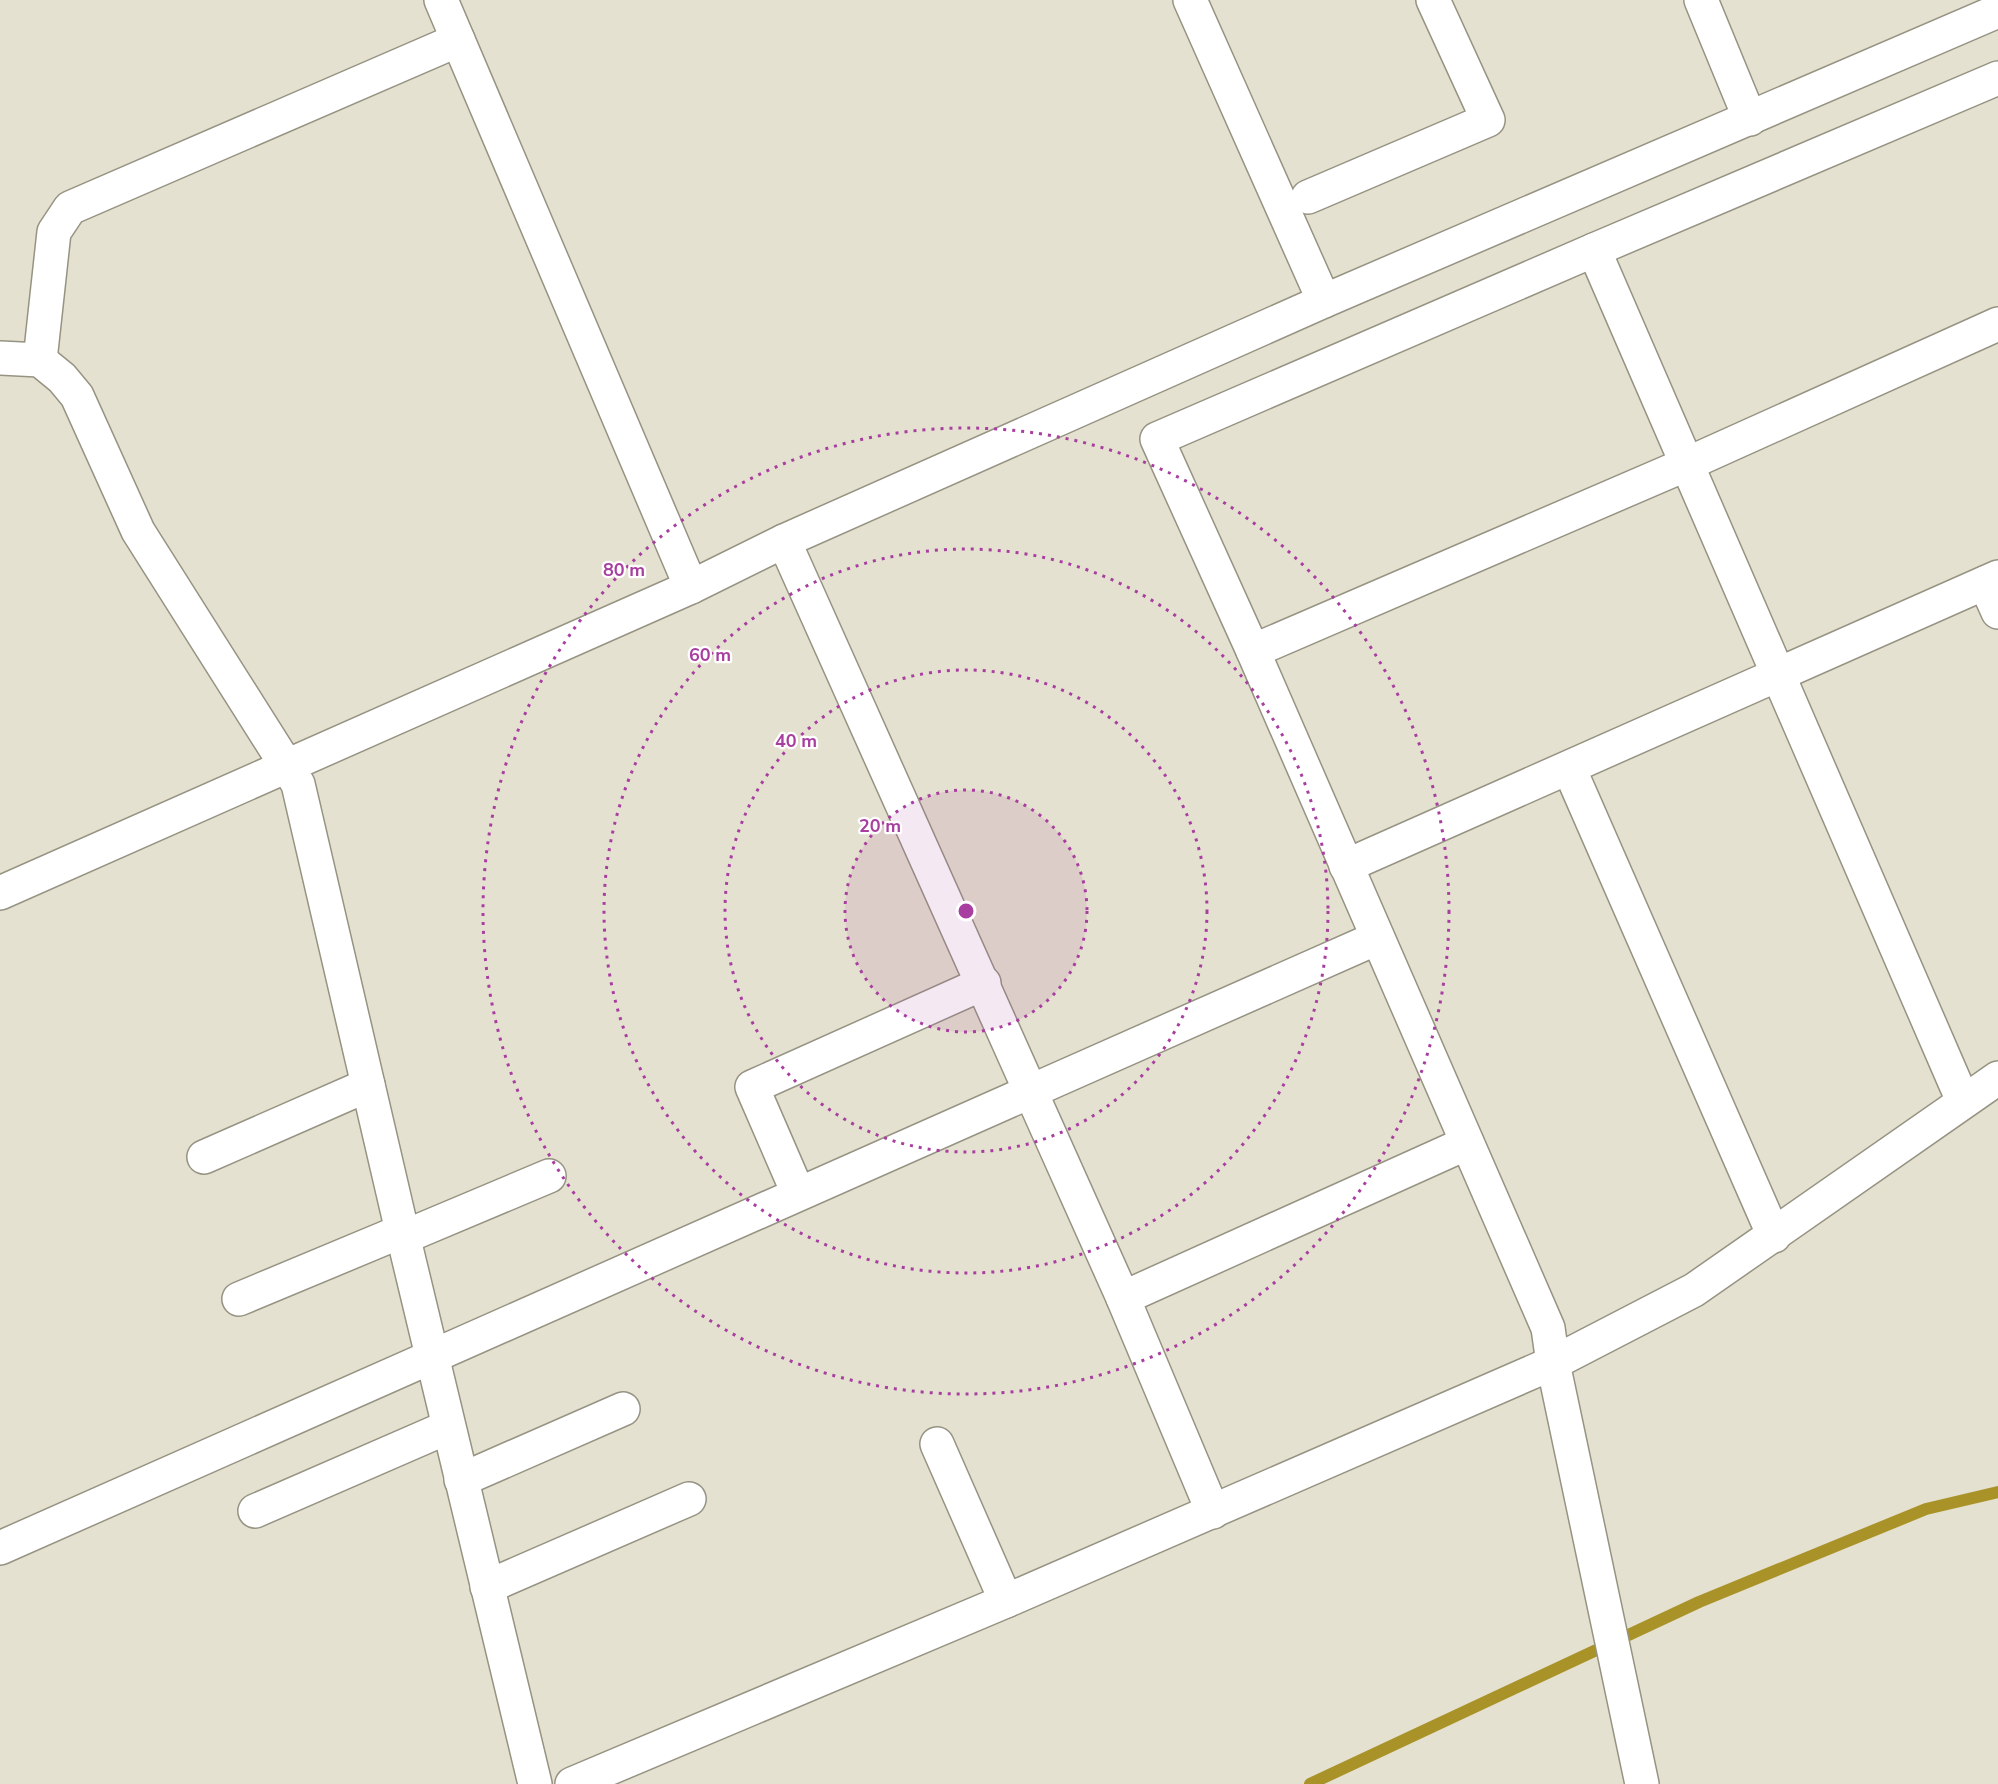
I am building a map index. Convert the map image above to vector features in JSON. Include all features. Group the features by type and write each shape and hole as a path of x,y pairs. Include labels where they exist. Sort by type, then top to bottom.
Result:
{"street":[{"path":"441,0 691,586"},
{"path":"1191,0 1324,301"},
{"path":"1308,197 1488,120 1433,0"},
{"path":"1701,0 1750,119"},
{"path":"0,893 1324,301 1998,11"},
{"path":"40,360 54,232 70,208 458,39"},
{"path":"1642,1784 1553,1363 1548,1328 1253,651 1157,439 1998,78"},
{"path":"1594,250 1963,1101"},
{"path":"1253,651 1687,464 1998,324"},
{"path":"0,358 40,360 62,378 77,396 138,531 298,784 448,1427 535,1784"},
{"path":"784,541 1124,1298 1213,1512"},
{"path":"1346,866 1992,580 1998,612"},
{"path":"1569,768 1774,1236"},
{"path":"0,1548 1377,938"},
{"path":"798,1193 752,1087 984,983"},
{"path":"572,1784 1006,1601 1553,1363 1695,1290 1998,1078"},
{"path":"204,1157 368,1085"},
{"path":"1124,1298 1467,1143"},
{"path":"239,1299 402,1231 416,1232 549,1176"},
{"path":"461,1480 623,1409"},
{"path":"255,1511 448,1427"},
{"path":"937,1444 1006,1601"},
{"path":"487,1587 689,1499"}],"waterway":[{"path":"1310,1784 1699,1602 1926,1509 1998,1492"}]}
